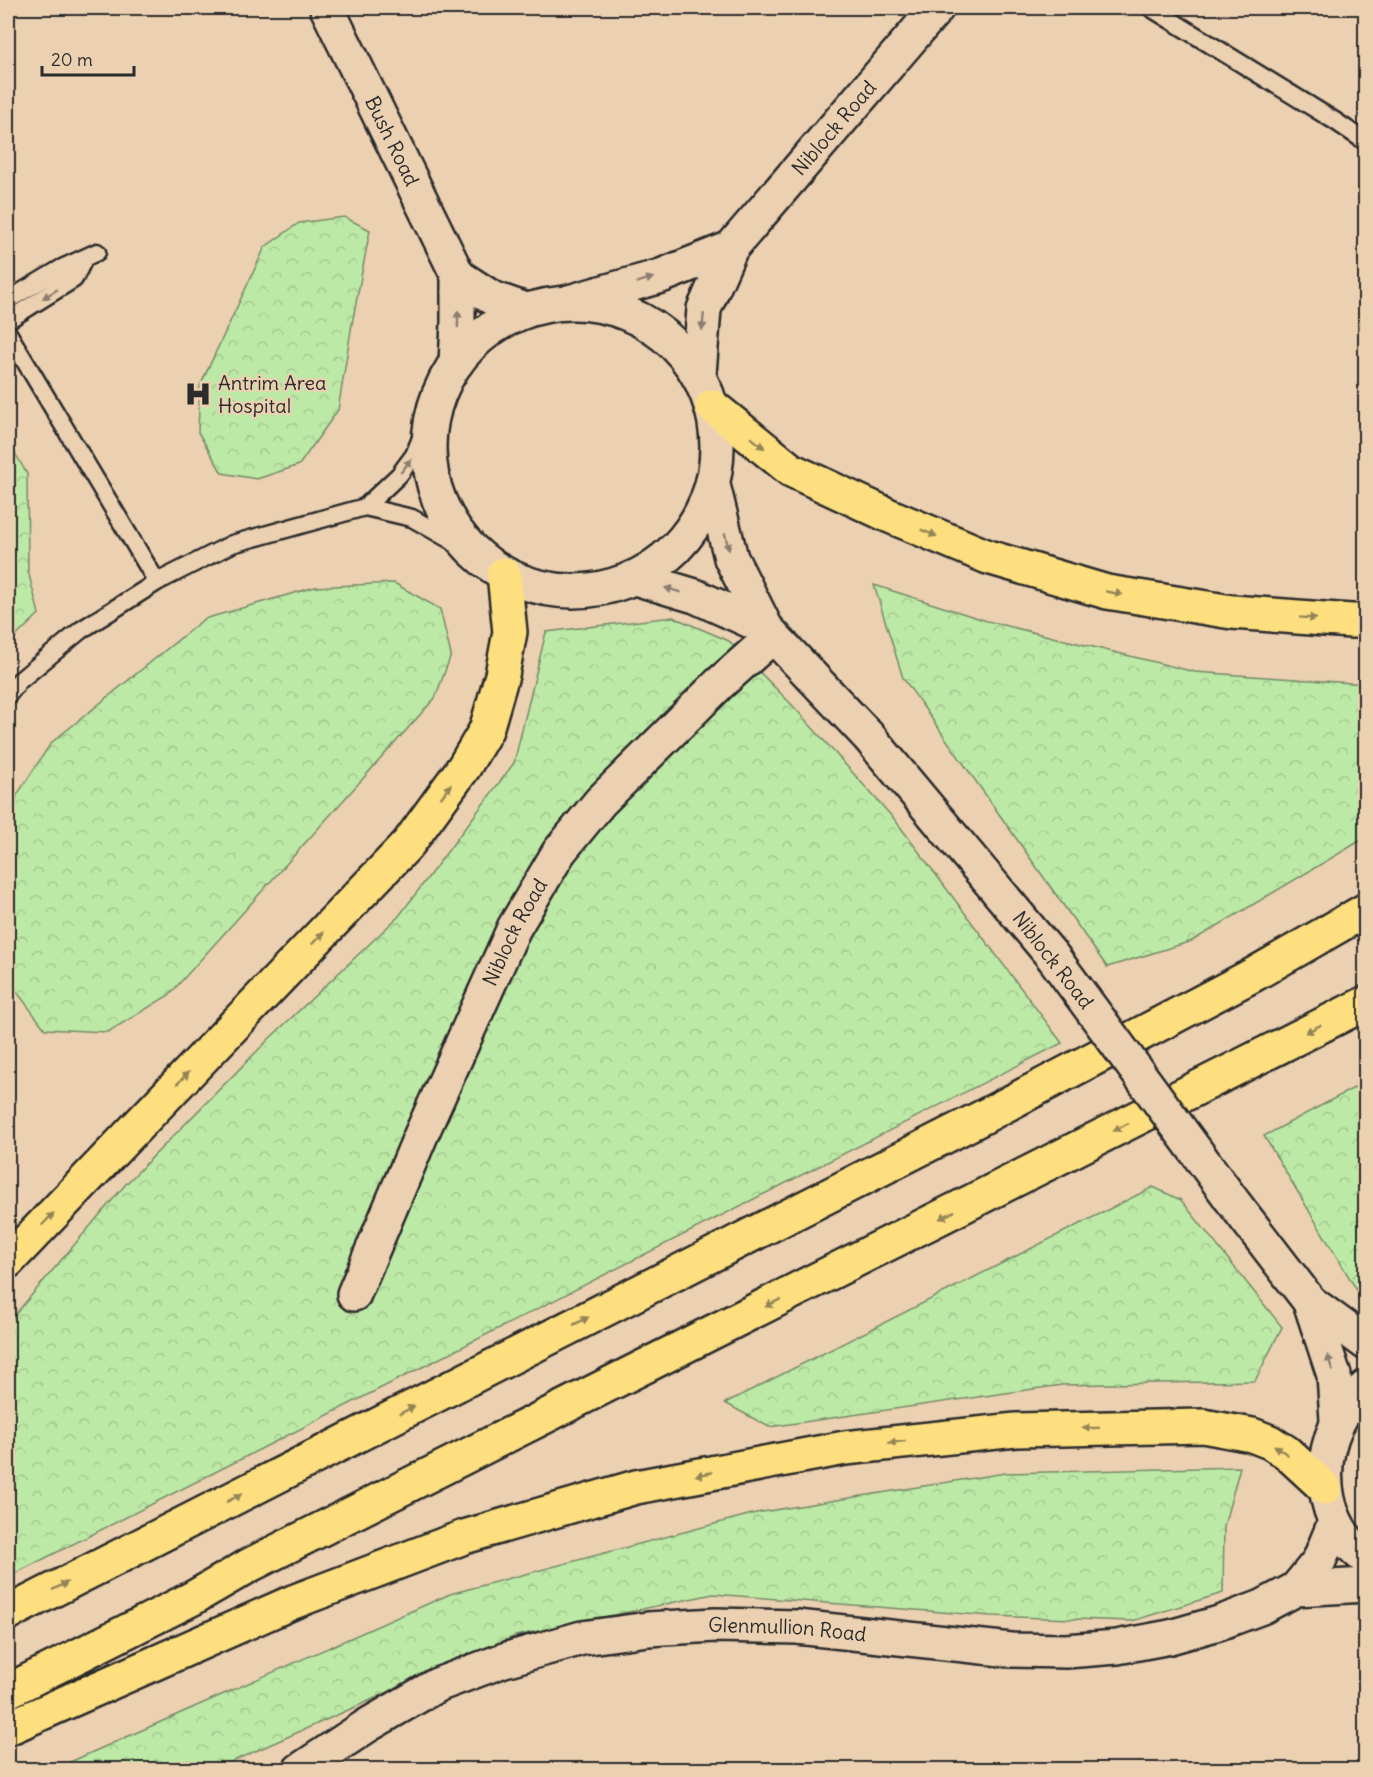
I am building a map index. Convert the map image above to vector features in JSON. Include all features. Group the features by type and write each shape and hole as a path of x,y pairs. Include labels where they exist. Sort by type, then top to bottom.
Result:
{"highway":[{"path":"712,406 791,470 890,516 988,557 1107,592 1232,612 1365,621"},
{"path":"8,1261 408,844 464,767 486,730 502,675 510,632 504,574"},
{"path":"8,1613 969,1124 1251,976 1365,910"},
{"path":"8,1691 193,1598 261,1560 1365,1003"},
{"path":"8,1728 293,1602 464,1538 636,1487 833,1450 1016,1430 1203,1426 1252,1435 1270,1442 1286,1452 1325,1488"}],"main road":[{"name":"Bush Road","path":"327,8 458,276 456,363"},
{"name":"Niblock Road","path":"699,374 704,309 731,248 937,8"},
{"name":"Niblock Road","path":"569,302 661,276 731,248"},
{"path":"458,276 492,298 526,310"},
{"path":"569,302 612,307 652,325 678,347 699,374 712,406 718,446 713,485 698,522 672,553 635,578 591,591 546,590 504,574 475,554 452,527 436,495 428,450 435,404 456,363 488,330 526,310 569,302"},
{"name":"Niblock Road","path":"713,485 731,558 770,632 869,737 1053,957 1231,1199 1310,1302 1365,1343"},
{"name":"Niblock Road","path":"635,578 694,596 770,632"},
{"name":"Niblock Road","path":"354,1294 421,1134 514,927 559,852 582,821 770,632"},
{"name":"Niblock Road","path":"1310,1302 1334,1375 1337,1420"},
{"path":"1365,1388 1355,1396 1337,1420 1326,1454 1325,1488 1335,1522 1356,1552 1365,1558"},
{"name":"Glenmullion Road","path":"1296,1589 1319,1561 1335,1522"},
{"name":"Glenmullion Road","path":"300,1770 368,1725 437,1685 504,1660 582,1638 648,1629 715,1625 797,1627 1011,1650 1066,1651 1117,1647 1170,1637 1241,1615 1296,1589 1365,1585"}],"lane":[{"path":"1151,8 1335,121 1365,142"},
{"path":"8,300 62,268 91,256 74,279 8,320"},
{"path":"8,333 157,582"},
{"path":"8,695 19,681 81,630 157,582 232,544 365,507 399,475 414,455 435,404"},
{"path":"365,507 412,518 475,554"}],"green space":[{"path":"344,217 370,230 338,410 299,465 257,479 222,473 198,432 200,386 265,247 299,223"},
{"path":"8,441 27,474 28,571 39,614 8,644"},
{"path":"394,583 440,609 451,655 435,698 169,995 108,1032 45,1029 8,980 8,833 17,795 51,743 204,619 315,587"},
{"path":"874,585 987,621 1195,672 1365,684 1365,838 1192,941 1107,967 903,678"},
{"path":"673,617 729,641 793,706 895,820 1062,1043 8,1577 8,1323 125,1185 269,1039 399,916 514,763 546,632"},
{"path":"1365,1082 1365,1297 1358,1292 1264,1136"},
{"path":"1153,1187 1181,1200 1282,1327 1255,1381 1062,1385 769,1427 725,1403"},
{"path":"1240,1467 1224,1526 1223,1593 1132,1621 991,1616 713,1594 515,1636 215,1769 52,1770 450,1594 756,1513 1005,1473"}],"place":[{"name":"Antrim Area Hospital","path":"198,394"}]}
